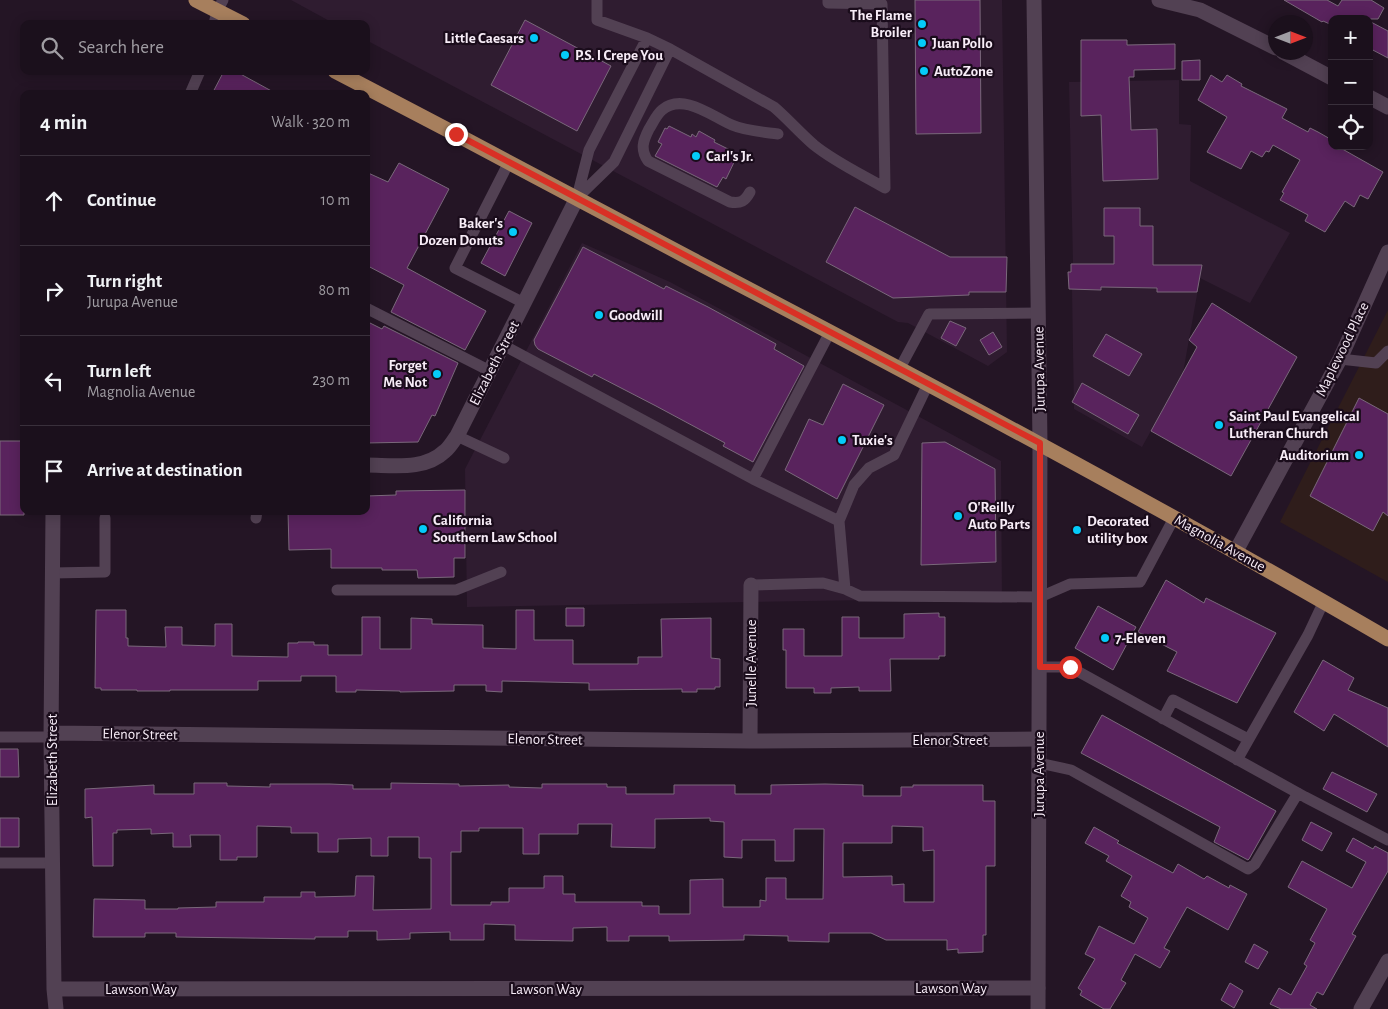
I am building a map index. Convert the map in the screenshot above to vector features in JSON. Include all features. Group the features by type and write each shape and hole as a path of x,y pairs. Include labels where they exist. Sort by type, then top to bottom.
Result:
{"main road":[{"path":"196,0 235,20"},
{"name":"Magnolia Avenue","path":"343,75 1040,443 1236,551 1388,639"}],"street":[{"name":"Jurupa Avenue","path":"1034,0 1040,443 1038,1009"},
{"path":"1159,0 1200,10 1268,44"},
{"path":"1298,60 1328,76"},
{"path":"1373,99 1388,107"},
{"name":"Elizabeth Street","path":"370,465 417,465 434,460 446,450 457,436 577,198"},
{"name":"Maplewood Place","path":"1236,551 1340,360 1388,252"},
{"name":"Elizabeth Street","path":"53,515 51,735 54,989 56,1009"},
{"name":"Junelle Avenue","path":"750,741 751,585"},
{"name":"Elenor Street","path":"51,735 750,741 1039,739"},
{"path":"1361,1009 1388,961"},
{"name":"Lawson Way","path":"54,989 1038,988"}],"lane":[{"path":"597,0 597,20 647,38 670,49 774,107 816,146 844,166 885,188 882,4 828,3 828,0"},
{"path":"577,198 589,150 647,38"},
{"path":"577,198 614,162 670,49"},
{"path":"192,90 198,75"},
{"path":"750,192 745,201 730,202 648,161 643,150 646,136 658,113 668,106 682,104 695,107 734,126 778,134"},
{"path":"510,162 455,268 524,303"},
{"path":"370,310 490,370"},
{"path":"900,368 929,314 1038,313"},
{"path":"753,479 830,332"},
{"path":"502,345 753,479 838,521"},
{"path":"1340,360 1376,363 1388,351"},
{"path":"845,589 838,521 854,485 868,468 894,455 928,384"},
{"path":"457,436 504,458"},
{"path":"52,573 105,572 105,518"},
{"path":"751,585 823,584 845,589 860,596 1040,597 1070,584 1140,582 1174,518"},
{"path":"337,590 456,590 501,572"},
{"path":"1237,760 1308,635 1324,601"},
{"path":"1040,667 1070,667 1237,760 1388,840"},
{"path":"1162,719 1173,700 1248,739"},
{"path":"0,737 51,735"},
{"path":"1039,763 1071,770 1248,869 1255,864 1298,793"},
{"path":"0,862 53,863"}],"shaded area":[{"path":"291,0 1002,0 1007,352 988,366 908,323 898,322 370,42 370,20 328,20"},
{"path":"1179,80 1179,124 1191,125 1190,181 1290,233 1250,303 1200,278 1183,373 1142,447 1074,409 1072,289 1069,289 1068,272 1071,272 1071,264 1073,263 1069,82"},
{"path":"582,243 670,282 1001,461 1002,603 869,600 467,607 465,469"},
{"path":"1388,310 1388,582 1280,522"}],"building":[{"path":"915,0 980,0 981,133 916,134"},
{"path":"1284,0 1327,0 1338,6 1342,0 1371,0 1384,8 1378,19 1373,19 1373,15 1328,15 1328,23"},
{"path":"525,20 611,66 577,131 491,85"},
{"path":"1373,23 1388,31 1388,58 1373,50"},
{"path":"1081,40 1127,40 1127,45 1175,44 1175,69 1134,70 1134,77 1129,77 1131,130 1157,129 1158,179 1103,181 1101,115 1081,116"},
{"path":"1200,60 1200,80 1182,80 1182,61"},
{"path":"222,75 242,75 270,90 214,90"},
{"path":"1211,75 1222,82 1227,75 1242,84 1241,86 1287,109 1282,118 1308,132 1310,128 1328,138 1328,150 1344,150 1383,172 1368,199 1360,195 1354,207 1345,201 1325,232 1305,221 1308,215 1280,200 1284,193 1282,192 1300,160 1273,145 1269,152 1266,151 1262,157 1251,151 1241,169 1207,152 1227,117 1198,100"},
{"name":"Carl's Jr.","path":"669,126 691,137 692,134 696,137 699,131 715,140 714,142 738,154 726,179 723,177 717,187 655,156 662,144 658,142 665,128 667,129"},
{"path":"399,163 449,189 407,268 486,311 465,350 391,312 404,285 370,267 370,174 388,182"},
{"path":"855,207 950,257 1007,257 1006,292 969,292 969,295 893,298 826,262"},
{"path":"1104,208 1140,208 1140,226 1153,226 1153,265 1202,265 1197,292 1157,292 1157,288 1101,287 1101,290 1069,289 1068,272 1071,272 1071,264 1114,264 1114,236 1104,236"},
{"path":"509,211 532,223 505,276 481,263"},
{"path":"583,247 664,289 666,286 708,307 776,344 774,349 804,366 753,462 723,446 725,443 656,406 594,374 592,377 538,349 534,340"},
{"path":"1212,303 1297,357 1231,476 1151,431 1197,347 1189,340"},
{"path":"950,321 966,328 956,346 941,338"},
{"path":"370,323 382,329 384,326 458,363 435,416 432,415 418,442 370,443"},
{"path":"993,332 1002,347 989,355 980,340"},
{"path":"1106,334 1142,354 1129,376 1093,356"},
{"path":"1082,383 1139,415 1128,434 1072,402"},
{"path":"843,384 884,405 837,499 785,470 809,419 823,425"},
{"name":"Auditorium","path":"1359,398 1388,414 1388,516 1383,512 1373,531 1310,496"},
{"path":"0,441 20,441 20,515 0,515"},
{"name":"O'Reilly Auto Parts","path":"945,442 995,469 996,562 921,565 922,443"},
{"name":"California Southern Law School","path":"465,490 465,558 454,558 454,577 418,578 417,570 331,568 331,549 289,550 288,515 370,515 370,496 396,495 396,491"},
{"path":"1166,580 1204,603 1206,598 1276,633 1237,703 1167,671 1177,652 1138,632"},
{"name":"7-Eleven","path":"1098,606 1136,627 1113,670 1075,648"},
{"path":"566,608 584,608 584,626 566,626"},
{"path":"96,610 126,610 126,638 128,638 128,646 166,647 165,627 182,627 182,645 215,646 215,624 232,624 232,656 288,657 288,643 298,642 314,642 314,645 328,645 328,655 362,655 362,617 380,617 380,649 411,649 411,618 432,619 432,624 483,625 483,648 516,649 516,610 534,610 534,640 573,640 573,664 638,664 638,657 662,657 661,619 711,618 711,658 720,659 720,687 715,687 715,689 697,689 697,692 682,692 682,689 589,690 589,683 502,681 502,692 486,691 486,685 454,685 454,691 400,692 356,690 356,692 336,692 336,676 301,676 301,681 258,681 258,690 101,690 101,688 95,688"},
{"path":"939,613 939,617 945,617 945,656 939,656 939,659 890,659 891,691 859,691 859,687 831,688 831,693 814,693 814,688 786,688 786,650 783,650 783,629 804,629 804,656 842,656 842,617 859,617 859,638 904,638 904,614"},
{"path":"1323,660 1354,678 1348,690 1388,708 1388,747 1334,714 1324,731 1294,712"},
{"path":"1102,715 1276,811 1249,859 1214,842 1220,827 1081,753"},
{"path":"0,749 18,749 19,777 0,777"},
{"path":"1332,772 1377,794 1367,812 1323,789"},
{"path":"194,783 227,783 227,786 270,787 270,784 330,784 353,785 353,789 391,789 391,783 459,784 459,786 509,785 509,787 542,788 542,784 607,784 607,787 626,787 626,794 674,794 674,785 735,785 735,794 771,794 771,785 825,784 863,785 863,796 901,796 901,787 913,787 913,785 983,785 983,801 995,801 995,866 986,866 986,935 983,935 983,952 958,953 958,949 947,950 947,940 886,940 871,933 829,933 829,942 788,941 788,936 744,935 744,940 669,941 669,936 629,936 629,941 607,941 607,927 573,928 573,941 515,940 515,925 484,924 484,940 450,940 450,932 410,933 410,939 377,940 377,931 348,931 348,937 315,937 315,939 176,937 176,933 145,933 145,937 93,937 94,899 145,900 145,909 178,909 216,907 216,902 264,902 264,897 301,897 301,892 315,892 315,897 355,896 356,876 374,876 373,910 431,909 431,858 419,858 419,837 388,837 388,856 371,856 371,838 338,839 338,852 318,852 318,833 291,833 291,827 257,826 257,857 237,857 237,860 220,860 220,835 190,835 191,847 173,847 173,833 151,834 151,829 117,830 117,833 113,833 113,866 93,866 92,817 85,818 85,789 154,785 154,794 194,794","holes":["710,818 710,821 724,822 724,857 742,858 742,840 775,840 775,861 794,861 794,829 824,829 823,899 786,899 786,878 766,878 766,901 760,900 760,907 723,907 723,879 690,880 690,914 659,914 659,906 642,906 642,902 575,902 575,894 563,894 563,876 544,876 544,888 509,888 509,902 491,902 491,905 451,905 451,852 461,852 461,831 479,831 479,828 523,828 523,854 539,854 539,834 578,834 578,824 612,824 611,847 655,848 655,819","892,826 923,827 923,851 934,850 934,902 904,902 904,884 892,885 892,876 843,877 843,843 892,843"]},
{"path":"0,818 19,818 19,847 0,847"},
{"path":"1311,822 1332,833 1322,851 1302,840"},
{"path":"1094,827 1119,841 1117,843 1173,873 1178,864 1204,879 1207,876 1229,888 1230,885 1247,894 1228,930 1187,907 1164,948 1170,951 1160,968 1135,954 1121,980 1126,983 1110,1009 1104,1009 1080,995 1082,991 1078,988 1095,959 1085,954 1099,926 1134,944 1148,918 1129,907 1131,902 1121,896 1132,876 1106,861 1109,856 1085,843"},
{"path":"1353,838 1373,849 1375,846 1388,853 1388,871 1352,934 1356,936 1323,995 1317,992 1310,1005 1317,1009 1281,1009 1270,1004 1279,988 1291,995 1307,966 1304,964 1315,943 1310,940 1327,909 1288,887 1302,861 1352,888 1366,862 1346,851"},
{"path":"1254,944 1268,952 1258,969 1245,962"},
{"path":"1230,983 1243,991 1234,1008 1221,1000"}],"place":[{"name":"The Flame Broiler","path":"922,24"},
{"name":"Little Caesars","path":"534,38"},
{"name":"Juan Pollo","path":"922,43"},
{"name":"P.S. I Crepe You","path":"565,55"},
{"name":"AutoZone","path":"924,71"},
{"name":"Carl's Jr.","path":"696,156"},
{"name":"Baker's Dozen Donuts","path":"513,232"},
{"name":"Goodwill","path":"599,315"},
{"name":"Forget Me Not","path":"437,374"},
{"name":"Saint Paul Evangelical Lutheran Church","path":"1219,425"},
{"name":"Tuxie's","path":"842,440"},
{"name":"Auditorium","path":"1359,455"},
{"name":"O'Reilly Auto Parts","path":"958,516"},
{"name":"California Southern Law School","path":"423,529"},
{"name":"Decorated utility box","path":"1077,530"},
{"name":"7-Eleven","path":"1105,638"}],"route":[{"path":"456,134 1040,443 1040,667 1070,667"}]}
